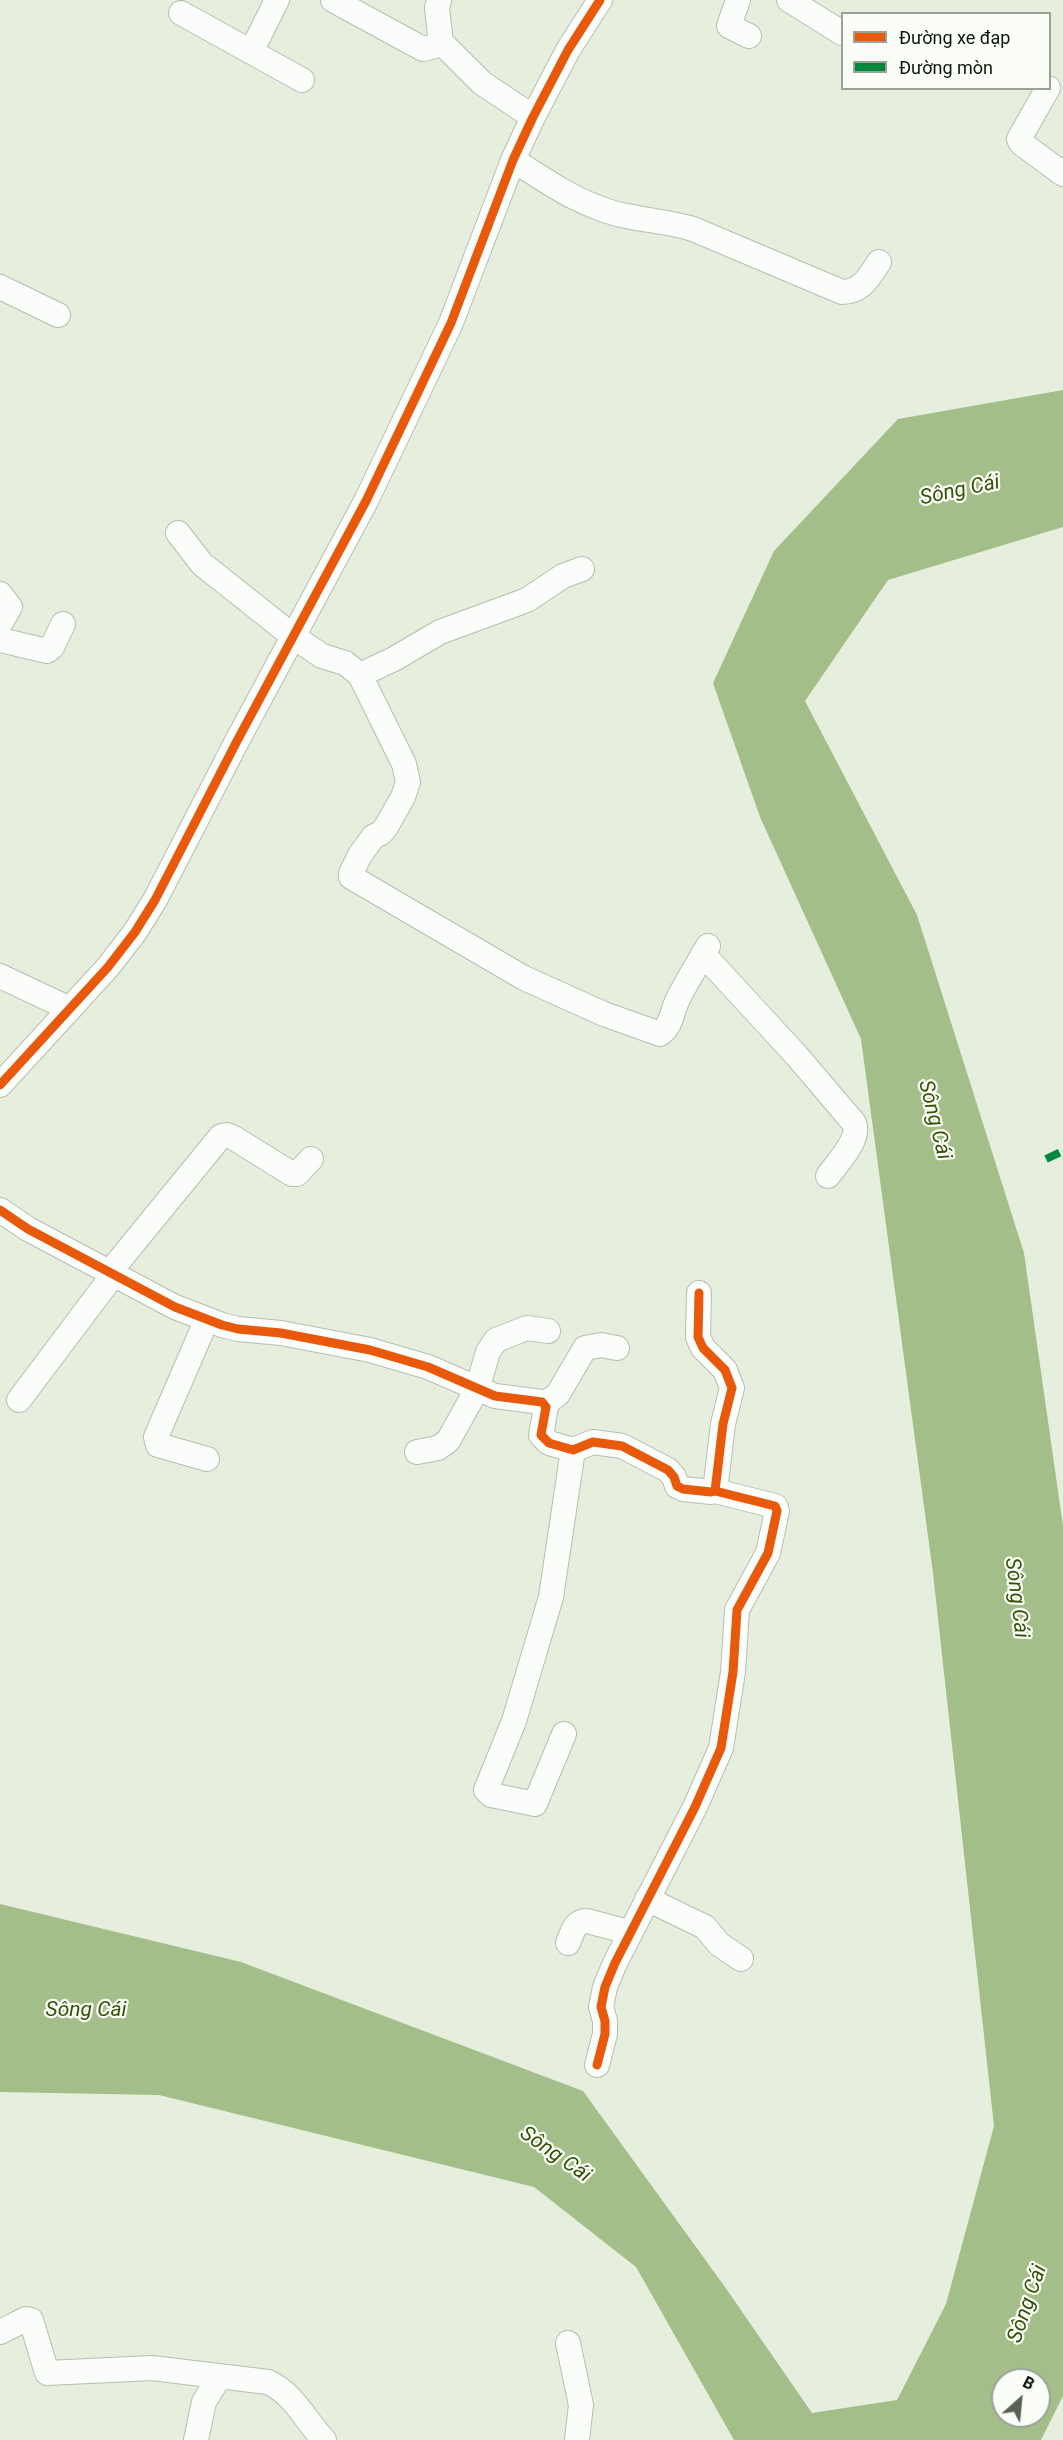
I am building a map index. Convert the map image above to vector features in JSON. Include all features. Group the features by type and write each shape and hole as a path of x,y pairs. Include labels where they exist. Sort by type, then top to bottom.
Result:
{"street":[{"path":"251,52 277,0"},
{"path":"333,0 423,49 430,49 441,43"},
{"path":"439,0 437,17 441,43 482,83 533,117"},
{"path":"0,1085 108,967 146,915 366,501 451,323 513,160 533,117 568,50 600,0"},
{"path":"738,0 729,26 748,36"},
{"path":"789,0 841,32"},
{"path":"181,14 302,80"},
{"path":"1046,90 1019,139 1020,143 1063,174"},
{"path":"513,160 595,207 644,220 674,223 693,229 842,292 858,289 865,283 879,262"},
{"path":"0,287 58,315"},
{"path":"178,534 202,564 294,637 322,656 345,663 360,675 404,764 408,782 403,797 386,827 373,837 360,855 351,877 524,978 604,1014 660,1034 664,1032 677,1001 706,950 854,1123 855,1133 851,1143 828,1176"},
{"path":"360,675 394,659 440,632 527,600 563,576 582,569"},
{"path":"0,594 10,607 0,624"},
{"path":"0,640 47,651 52,647 63,624"},
{"path":"0,976 70,1009"},
{"path":"19,1400 111,1274 220,1136 227,1135 234,1138 292,1174 297,1173 311,1159"},
{"path":"0,1210 27,1229 175,1307 238,1329 258,1329 281,1333 403,1358 495,1396 545,1404 558,1394 585,1348 601,1345 617,1348"},
{"path":"699,1293 698,1338 703,1348 725,1370 732,1388 723,1424 715,1491"},
{"path":"207,1319 156,1437 158,1445 207,1459"},
{"path":"417,1452 438,1448 448,1441 477,1389 488,1352 496,1340 526,1328 548,1331"},
{"path":"545,1404 542,1435 544,1440 573,1450 593,1442 609,1443 659,1464 668,1470 682,1489 715,1491 770,1503 777,1511 768,1553 737,1610 733,1672 722,1748 696,1807 629,1932 605,1987 601,2007 605,2021 605,2034 597,2065"},
{"path":"564,1734 535,1804 491,1795 486,1790 514,1721 551,1597 573,1450"},
{"path":"647,1899 705,1927 719,1944 741,1959"},
{"path":"568,1942 576,1924 580,1921 629,1932"},
{"path":"0,2332 26,2319 31,2320 47,2373 152,2368 268,2382 278,2386 324,2440"},
{"path":"568,2343 575,2367 581,2405 577,2440"},
{"path":"196,2440 204,2402 219,2377"}],"water":[{"name":"Sông Cái","path":"1063,390 1063,527 888,580 805,701 917,915 1024,1253 1063,1526 1063,2396 1051,2420 1051,2368 991,2368 991,2428 1047,2428 1041,2440 734,2440 636,2267 534,2187 159,2095 0,2092 0,1904 241,1962 583,2091 725,2287 812,2413 897,2400 946,2304 994,2126 933,1573 861,1039 760,817 713,683 774,551 898,419"}],"marked path":[{"path":"1046,1159 1063,1151"}],"cycle path":[{"path":"0,1085 108,967 135,932 155,900 237,741 366,501 451,323 513,160 533,117 568,50 600,0"},
{"path":"0,1210 28,1229 175,1307 238,1329 281,1333 370,1350 428,1367 495,1396 542,1402 546,1407 541,1435 549,1443 573,1450 593,1442 622,1446 668,1470 677,1486 683,1489 711,1492 715,1491 723,1424 732,1388 725,1370 703,1348 698,1337 699,1293"},
{"path":"597,2065 605,2034 605,2021 601,2007 605,1987 695,1807 721,1748 733,1672 737,1610 768,1553 777,1511 775,1506 715,1491"}]}
